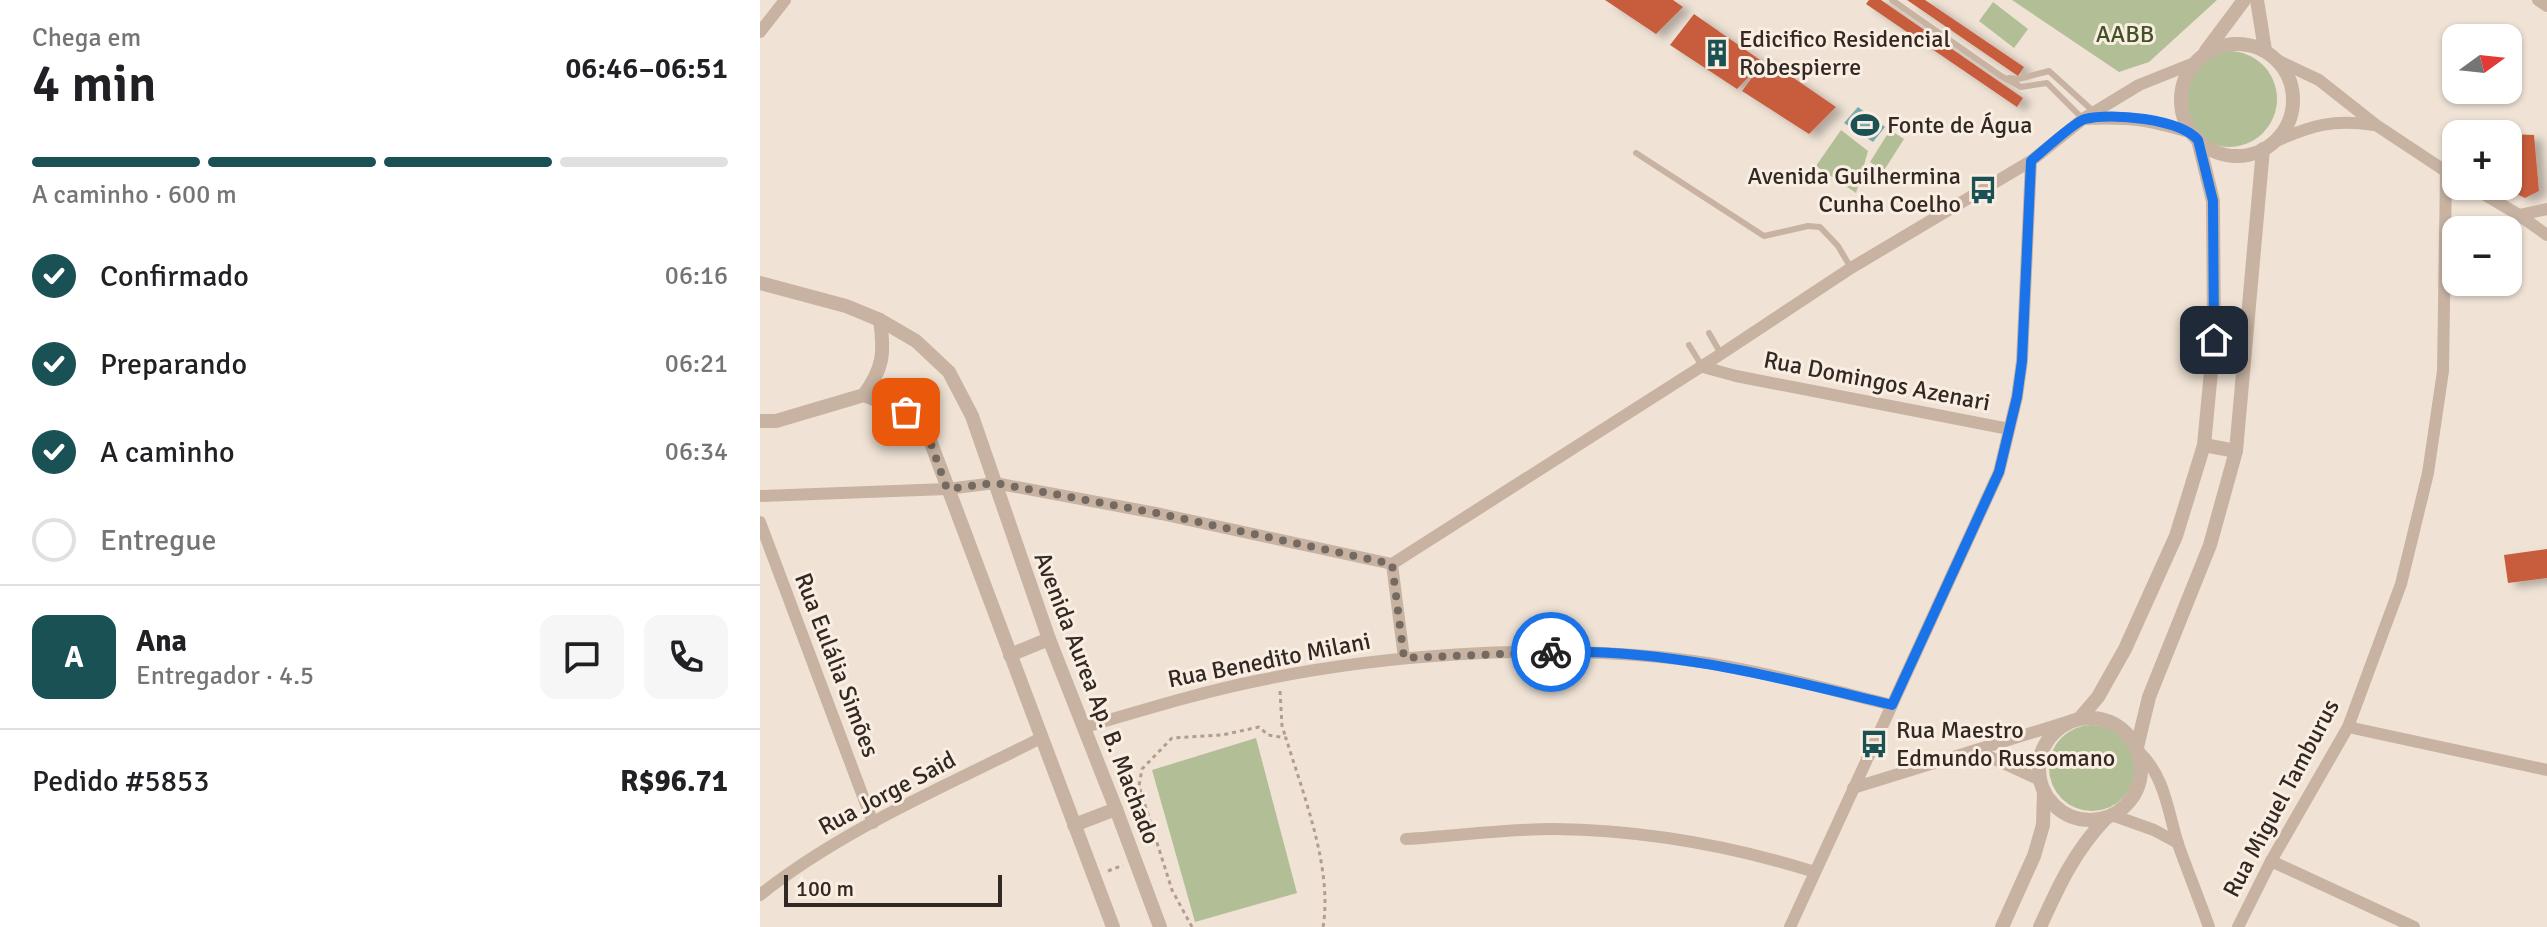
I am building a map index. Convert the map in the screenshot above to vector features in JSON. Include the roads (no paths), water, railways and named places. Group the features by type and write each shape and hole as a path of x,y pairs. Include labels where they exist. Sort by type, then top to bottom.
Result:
{"street":[{"path":"760,32 785,0"},
{"path":"2002,927 2034,856 2043,825 2040,758 2047,742 2058,729 2076,719 2098,697 2125,649 2176,536 2204,445 2214,340 2213,201 2195,136 2183,116 2181,97 2185,79 2244,0"},
{"path":"2257,0 2265,50"},
{"path":"2538,0 2547,6"},
{"path":"760,496 947,489 995,483 1161,514 1392,564 1703,367 1851,268 2031,161 2089,116 2139,85 2198,59 2217,47 2233,43 2249,44 2265,50 2279,61 2319,80 2376,125 2442,169"},
{"path":"2040,927 2068,867 2085,841 2134,797 2140,782 2142,764 2138,750 2149,697 2210,545 2236,451 2269,146 2285,129 2293,103 2288,77 2279,61"},
{"path":"2089,116 2148,119 2195,136 2222,154 2236,156 2269,146 2305,128 2326,123 2345,121 2376,125"},
{"path":"1790,927 1999,472 2017,397 2022,361 2031,161"},
{"name":"Rua Miguel Tamburus","path":"2238,927 2271,861 2348,727 2401,584 2428,473 2443,371 2450,200"},
{"path":"2494,200 2547,235"},
{"path":"2519,215 2547,209"},
{"name":"Avenida Aurea Ap. B. Machado","path":"760,283 846,306 880,320 916,341 949,372 972,416 1049,639 1160,927"},
{"path":"864,395 878,375 883,356 880,320"},
{"name":"Rua Domingos Azenari","path":"1721,354 1736,376"},
{"name":"Rua Domingos Azenari","path":"1703,367 2009,429"},
{"path":"760,421 776,421 864,395 906,412 925,427 1113,927"},
{"path":"2204,445 2236,451"},
{"name":"Rua Eulália Simões","path":"760,522 873,823"},
{"path":"1392,564 1404,658"},
{"path":"1010,655 1049,639"},
{"name":"Rua Benedito Milani","path":"1085,727 1173,700 1278,676 1404,658 1562,652 1661,657 1753,671 1892,705"},
{"path":"1853,788 2076,719 2103,718 2124,729 2154,769 2209,927"},
{"path":"2348,727 2547,770"},
{"name":"Rua Jorge Said","path":"760,895 789,872 873,823 1041,738"},
{"path":"1977,751 2042,786 2055,806 2070,816 2088,821 2109,817 2154,830 2178,843"},
{"path":"1074,825 1116,809"},
{"path":"1406,839 1554,829 1667,838 1815,872"},
{"path":"2271,861 2414,927"}],"lane":[{"path":"1892,0 2001,76 2021,87 2047,83 2089,116"},
{"path":"2001,76 2018,79 2049,71 2089,116"},
{"path":"1636,153 1764,236 1808,226 1820,227 1838,246 1851,268"},
{"path":"1709,333 1721,354"},
{"path":"1689,345 1703,367"}],"water":[{"name":"Fonte de Água","path":"1858,107 1885,127 1873,142 1844,123"}],"place":[{"name":"Edicifico Residencial Robespierre","path":"1717,53"},
{"name":"Fonte de Água","path":"1865,125"},
{"name":"Avenida Guilhermina Cunha Coelho","path":"1983,190"},
{"name":"Rua Maestro Edmundo Russomano","path":"1874,744"}],"park label":[{"name":"AABB","path":"2125,34"}]}
